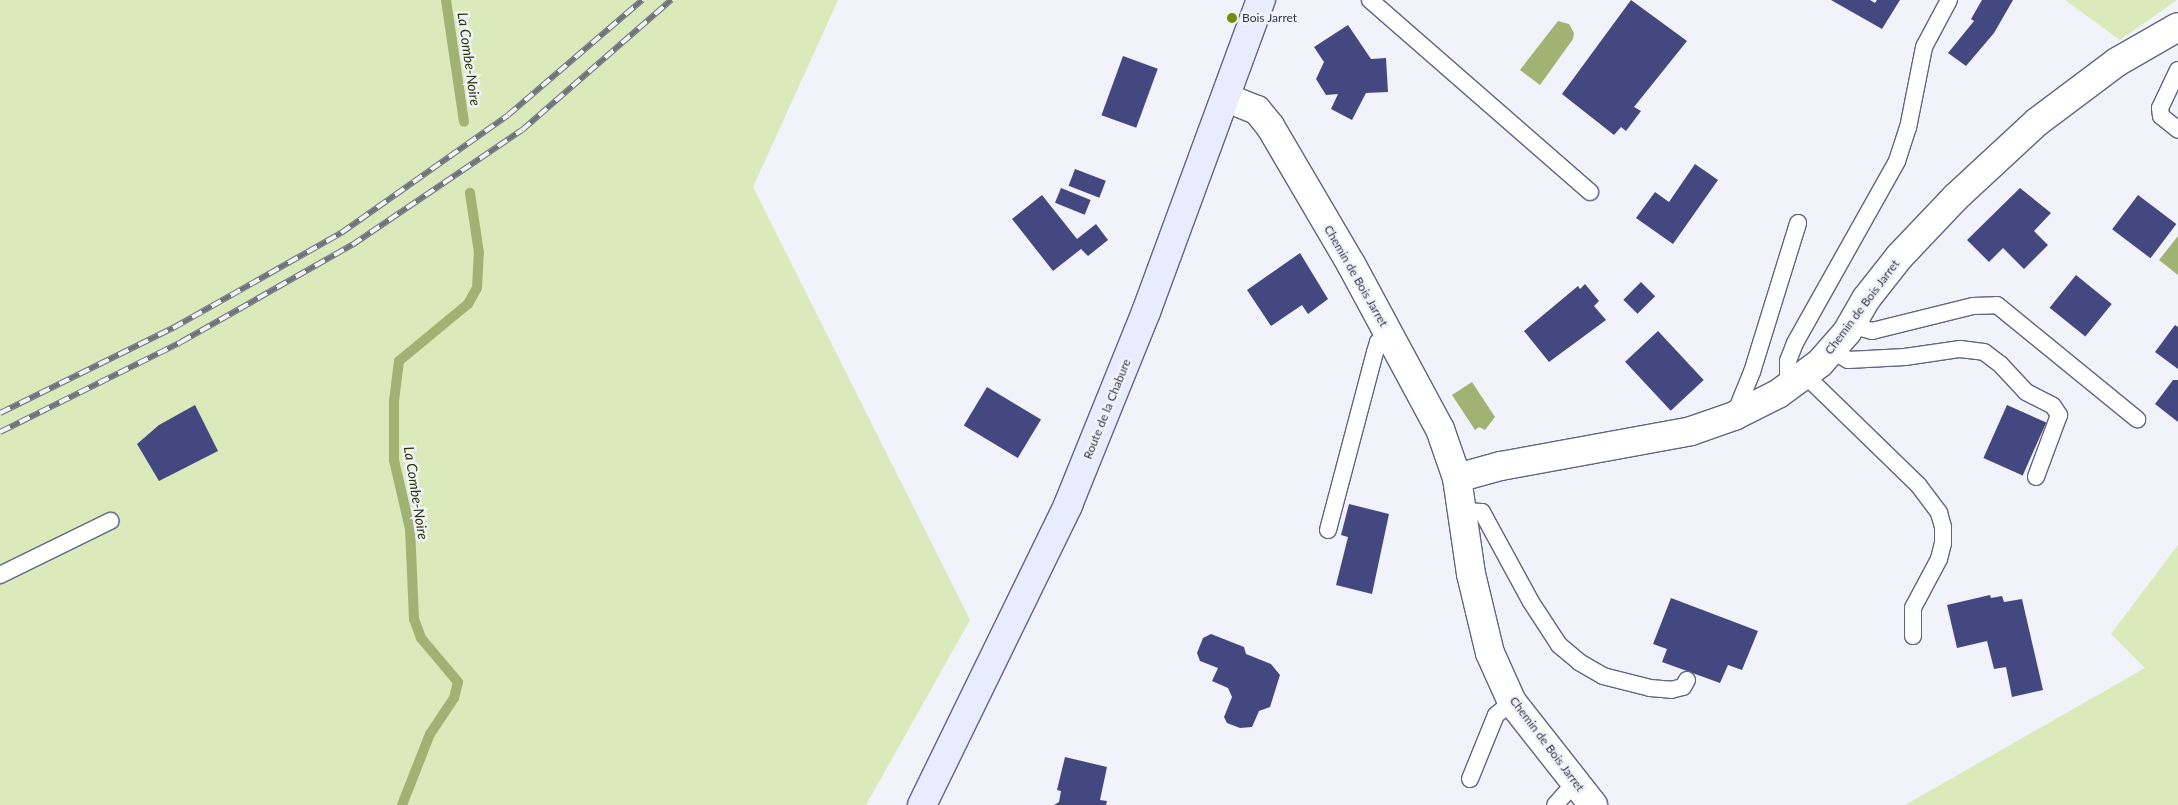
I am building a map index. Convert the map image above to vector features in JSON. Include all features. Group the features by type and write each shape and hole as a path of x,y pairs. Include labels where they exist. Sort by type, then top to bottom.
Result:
{"main road":[{"name":"Route de la Chabure","path":"922,805 1068,505 1146,312 1227,98 1261,0"}],"street":[{"name":"Chemin de Bois Jarret","path":"1457,478 1501,466 1691,431 1734,416 1799,379 1831,350 1850,325 1866,299 1899,257 1956,197 2030,128 2117,62 2178,27"},
{"name":"Chemin de Bois Jarret","path":"1227,98 1252,107 1270,126 1389,334 1440,428 1457,478 1471,574 1490,653 1512,702 1593,805"}],"lane":[{"path":"1370,0 1590,192"},
{"path":"1913,636 1913,608 1939,559 1943,543 1944,527 1939,513 1919,486 1799,379 1788,373 1788,361 1795,343 1897,161 1908,128 1924,47 1949,0"},
{"path":"2178,70 2160,108 2161,116 2178,130"},
{"path":"1734,416 1752,372 1798,223"},
{"path":"1850,325 1872,331 1973,306 1997,305 2137,419"},
{"path":"1328,530 1378,342 1389,334"},
{"path":"1831,350 1848,360 1905,357 1960,349 1984,352 2000,364 2026,392 2052,406 2059,414 2036,477"},
{"path":"1462,511 1482,512 1531,602 1559,645 1579,662 1603,676 1650,688 1671,690 1683,687 1687,680"},
{"path":"0,575 110,521"},
{"path":"1470,779 1496,715 1512,702"},
{"path":"1555,805 1576,782"}],"shaded area":[{"path":"0,0 838,0 753,187 970,620 866,805 0,805"},
{"path":"2065,0 2177,0 2120,40"},
{"path":"1558,21 1569,24 1574,33 1573,39 1540,85 1520,70"},
{"path":"2178,236 2178,275 2159,260"},
{"path":"1472,382 1495,417 1485,430 1479,427 1475,430 1452,395"},
{"path":"2178,545 2178,805 1905,805 2145,668 2111,634"}],"building":[{"path":"1631,0 1687,41 1634,107 1641,111 1626,131 1621,127 1614,135 1562,94"},
{"path":"1831,0 1870,0 1875,3 1877,0 1900,0 1882,29"},
{"path":"1982,0 2013,0 1994,33 1966,66 1948,53 1974,21 1971,19"},
{"path":"1348,25 1371,59 1386,58 1388,92 1366,93 1352,120 1331,109 1338,94 1326,95 1316,79 1324,62 1314,47"},
{"path":"1123,56 1158,69 1136,128 1101,115"},
{"path":"1695,164 1718,180 1673,244 1636,218 1655,192 1669,202"},
{"path":"1075,169 1106,181 1099,198 1069,186"},
{"path":"1061,188 1091,200 1085,215 1055,203"},
{"path":"2020,188 2051,213 2034,231 2048,245 2024,269 2003,248 1989,262 1967,240"},
{"path":"1042,195 1077,239 1096,224 1108,240 1088,256 1081,249 1053,271 1012,219"},
{"path":"2138,195 2176,224 2150,258 2112,229"},
{"path":"1300,253 1328,299 1308,314 1302,305 1271,326 1247,290"},
{"path":"2076,275 2112,304 2085,337 2050,308"},
{"path":"1641,282 1655,296 1637,314 1623,300"},
{"path":"1585,284 1599,301 1594,306 1606,320 1549,362 1524,331 1578,286 1580,289"},
{"path":"2175,325 2178,327 2178,369 2155,352"},
{"path":"1658,331 1704,380 1671,411 1625,362"},
{"path":"2173,380 2178,380 2178,422 2155,404"},
{"path":"987,387 1041,419 1018,458 964,426"},
{"path":"195,405 218,451 159,481 137,444 159,425"},
{"path":"2007,405 2046,422 2023,475 1983,458"},
{"path":"1349,504 1389,514 1372,594 1336,585 1348,537 1341,535"},
{"path":"1990,595 1991,598 2002,596 2004,602 2022,599 2043,690 2012,697 2006,667 1994,669 1987,641 1957,648 1947,605"},
{"path":"1671,598 1758,631 1742,670 1728,665 1720,683 1662,662 1667,649 1653,644"},
{"path":"1211,634 1244,647 1246,654 1271,664 1280,675 1270,707 1259,711 1252,727 1240,728 1227,723 1224,717 1232,697 1228,688 1212,681 1218,668 1200,661 1197,653 1203,638"},
{"path":"1065,757 1107,767 1100,800 1107,801 1106,805 1054,805 1059,802 1061,791 1057,790"}],"waterway":[{"name":"La Combe-Noire","path":"446,0 464,122"},
{"name":"La Combe-Noire","path":"402,805 430,734 454,698 458,682 421,638 414,619 410,529 394,460 394,401 399,361 468,304 477,288 479,253 470,193"}],"railway":[{"path":"0,413 173,328 341,233 508,115 642,0"},
{"path":"0,432 181,342 352,245 522,130 671,0"}],"place":[{"name":"Bois Jarret","path":"1232,18"}]}
